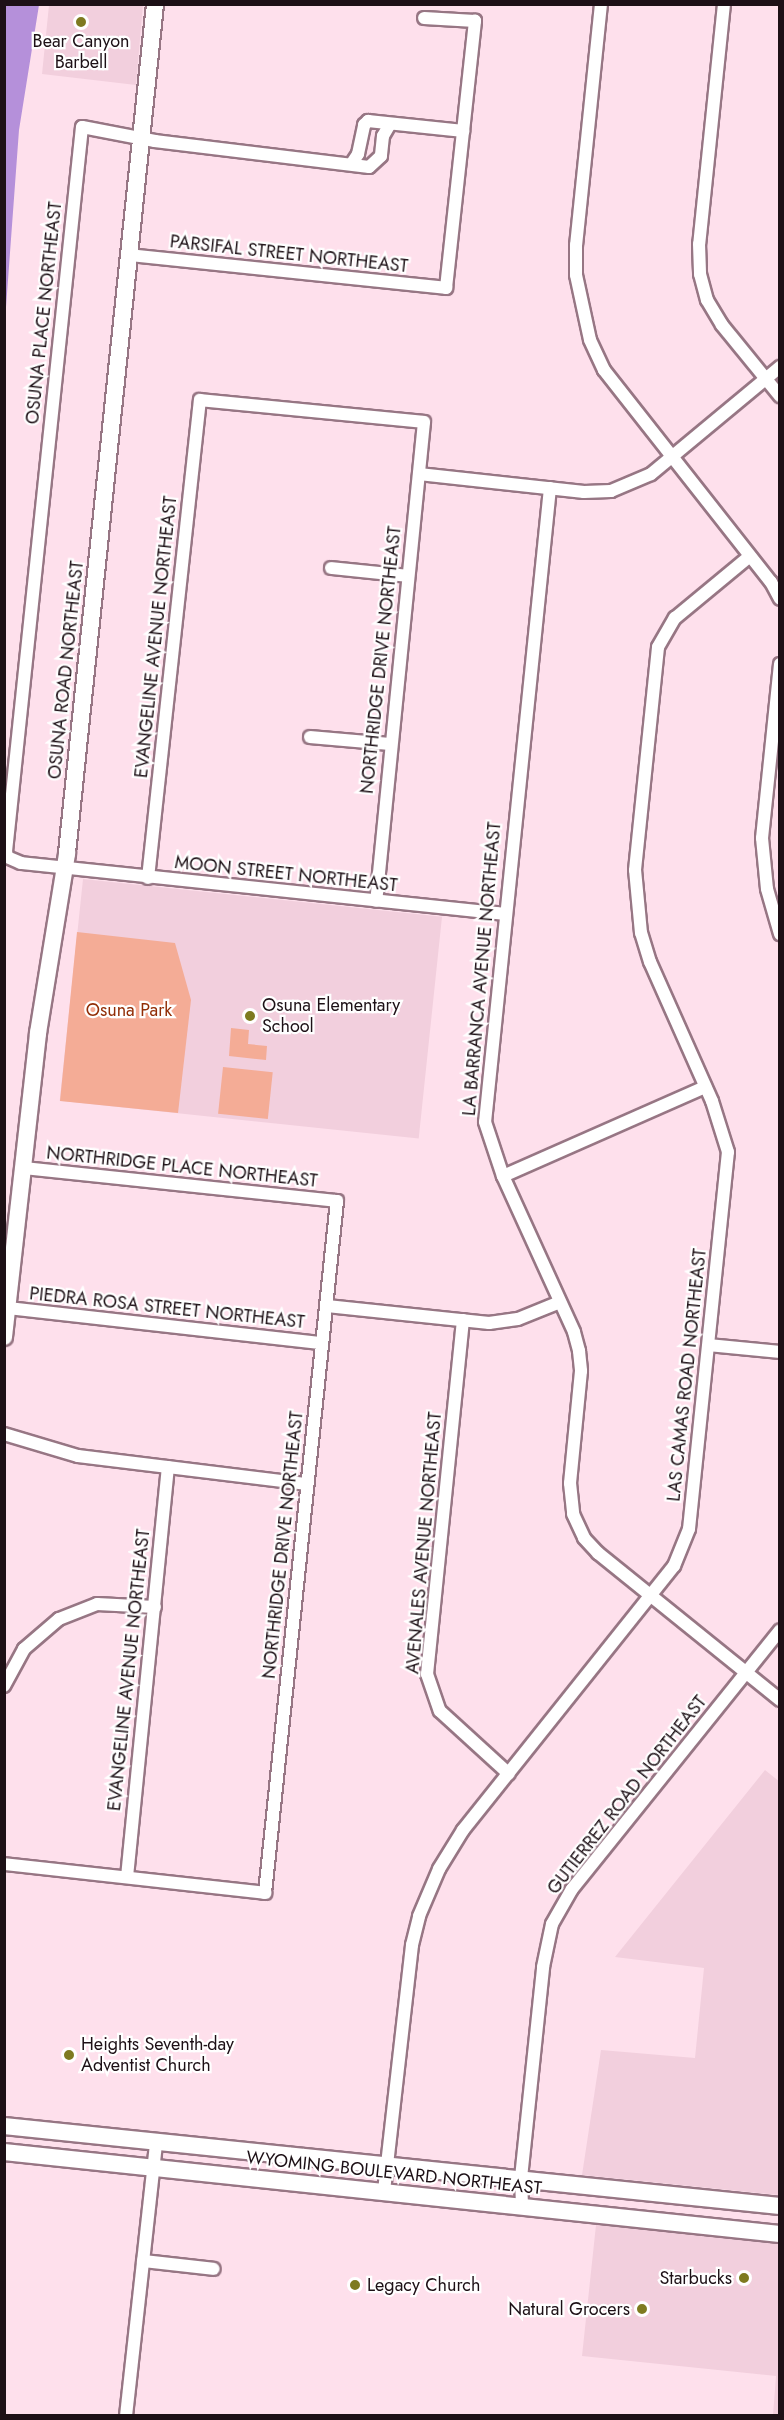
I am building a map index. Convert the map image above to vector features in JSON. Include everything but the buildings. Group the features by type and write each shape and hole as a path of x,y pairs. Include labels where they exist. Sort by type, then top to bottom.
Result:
{"main road":[{"name":"OSUNA ROAD NORTHEAST","path":"4,1337 38,1033 65,868 155,4"},
{"name":"WYOMING BOULEVARD NORTHEAST","path":"4,2126 780,2206"},
{"name":"WYOMING BOULEVARD NORTHEAST","path":"4,2152 780,2234"}],"street":[{"path":"601,4 576,275 588,330 604,370 771,582 780,599"},
{"path":"724,4 699,244 700,274 718,320 780,396"},
{"path":"352,163 358,154 364,125 368,121 463,131 475,21 423,18"},
{"name":"OSUNA PLACE NORTHEAST","path":"65,868 14,862 6,851 82,127 159,141 352,163 369,167 376,163 390,124"},
{"name":"PARSIFAL STREET NORTHEAST","path":"129,255 446,288 463,131"},
{"path":"418,474 550,488 611,491 633,484 671,457 780,367"},
{"name":"NORTHRIDGE DRIVE NORTHEAST","path":"200,400 424,422 375,901"},
{"name":"EVANGELINE AVENUE NORTHEAST","path":"148,878 200,400"},
{"name":"LA BARRANCA AVENUE NORTHEAST","path":"550,488 504,914 485,1122 503,1176 574,1332 581,1371 570,1483 573,1514 584,1538 598,1553 780,1700"},
{"name":"LAS CAMAS ROAD NORTHEAST","path":"384,2191 407,1972 419,1916 450,1849 674,1566 689,1529 728,1152 705,1087 641,933 636,902 636,845 658,647 675,618 750,556"},
{"path":"331,568 408,576"},
{"path":"780,664 766,786 763,865 780,934"},
{"path":"310,737 390,744"},
{"path":"766,786 780,787"},
{"name":"MOON STREET NORTHEAST","path":"65,868 504,914"},
{"path":"503,1176 705,1087"},
{"name":"NORTHRIDGE PLACE NORTHEAST","path":"23,1168 337,1201"},
{"name":"NORTHRIDGE DRIVE NORTHEAST","path":"127,1877 265,1893 337,1201"},
{"name":"PIEDRA ROSA STREET NORTHEAST","path":"327,1306 463,1320 518,1319 560,1302"},
{"name":"PIEDRA ROSA STREET NORTHEAST","path":"8,1308 322,1343"},
{"name":"AVENALES AVENUE NORTHEAST","path":"463,1320 427,1674 440,1711 509,1774"},
{"path":"709,1345 780,1352"},
{"path":"4,1434 78,1456 308,1484"},
{"name":"EVANGELINE AVENUE NORTHEAST","path":"127,1877 168,1467"},
{"path":"4,1686 24,1649 58,1619 97,1604 155,1607"},
{"name":"GUTIERREZ ROAD NORTHEAST","path":"522,2206 521,2178 543,1967 552,1924 572,1889 780,1630"},
{"path":"4,1864 127,1877"},
{"path":"131,2415 126,2415 156,2143"},
{"path":"143,2261 214,2269"}],"shaded area":[{"path":"5,4 39,5 19,130 5,321"},
{"path":"49,5 143,5 136,85 42,74"},
{"name":"Osuna Elementary School","path":"83,879 442,917 419,1139 60,1101"},
{"path":"765,1770 780,1782 779,2195 582,2175 601,2050 695,2058 704,1968 615,1957"},
{"path":"596,2225 779,2242 779,2415 773,2415 776,2376 582,2356"}],"green space":[{"name":"Osuna Park","path":"77,932 175,943 191,1000 178,1113 60,1101"},
{"path":"231,1028 249,1030 248,1044 267,1046 266,1060 229,1056"},
{"path":"223,1067 273,1072 268,1119 218,1114"}],"place":[{"name":"Bear Canyon Barbell","path":"81,22"},
{"name":"Osuna Elementary School","path":"250,1016"},
{"name":"Heights Seventh-day Adventist Church","path":"69,2055"},
{"name":"Starbucks","path":"744,2278"},
{"name":"Legacy Church","path":"355,2285"},
{"name":"Natural Grocers","path":"642,2309"}]}
